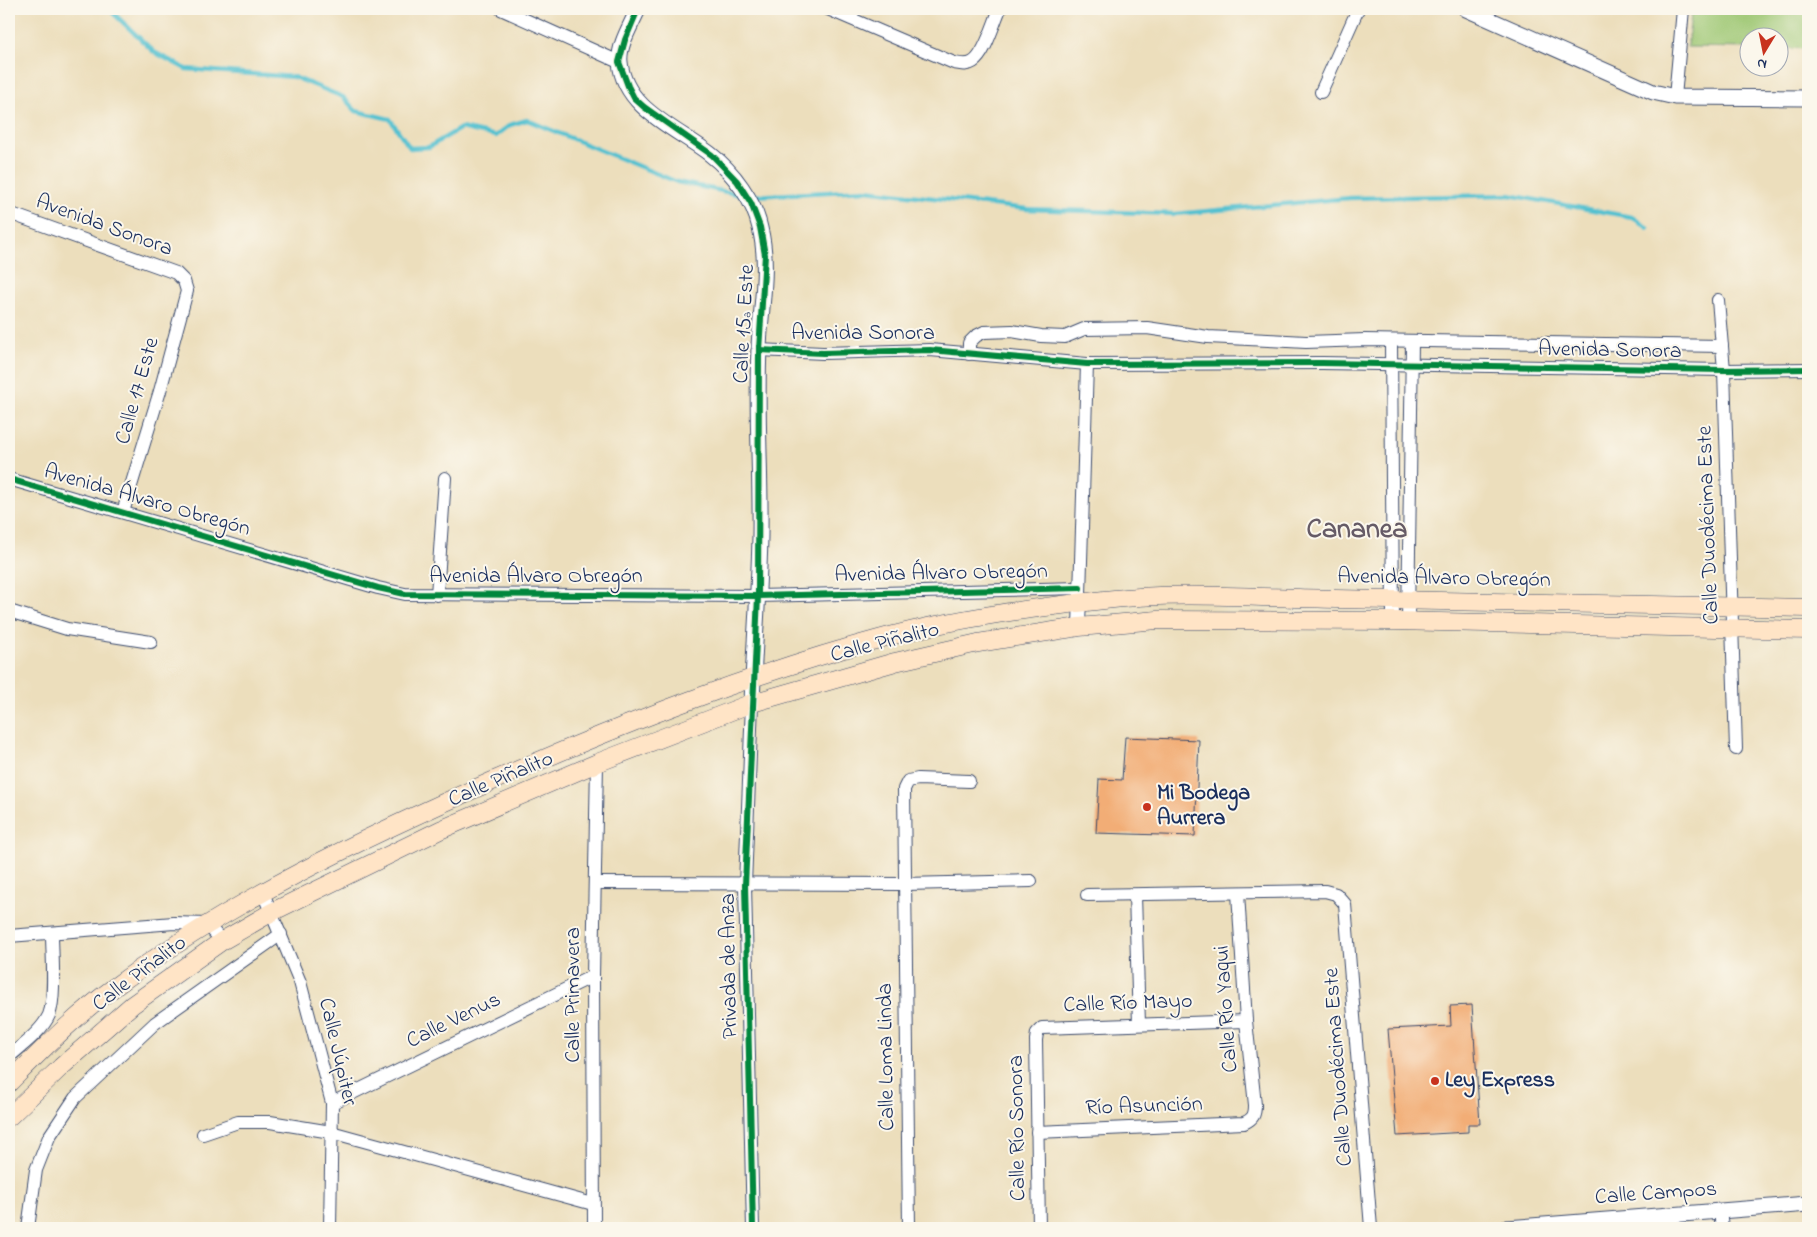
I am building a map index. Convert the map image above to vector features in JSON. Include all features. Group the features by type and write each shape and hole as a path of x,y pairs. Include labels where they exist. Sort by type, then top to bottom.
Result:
{"main road":[{"name":"Avenida Álvaro Obregón","path":"1079,596 1401,599 1808,608"},
{"name":"Calle Piñalito","path":"9,1083 55,1038 114,987 207,924 263,893 431,808 563,750 753,678 888,637 1079,596"},
{"name":"Avenida Álvaro Obregón","path":"1079,627 1157,620 1400,621 1808,630"},
{"name":"Calle Piñalito","path":"9,1117 61,1067 132,1005 222,942 272,912 440,830 597,763 752,703 895,662 978,643 1079,627"}],"street":[{"path":"501,9 620,62 624,40 638,9"},
{"path":"828,9 954,63 965,65 974,62 980,55 1000,9"},
{"path":"1321,92 1358,9"},
{"path":"1466,9 1653,92 1675,97 1808,98"},
{"path":"1675,97 1683,9"},
{"name":"Calle 15ª Este","path":"620,62 634,98 712,155 737,180 751,203 760,227 765,255 759,350 758,596 752,703"},
{"name":"Avenida Sonora","path":"9,213 176,273 184,281"},
{"name":"Calle 17 Este","path":"123,512 160,391 187,291 184,281"},
{"name":"Calle Duodécima Este","path":"1718,300 1724,370 1730,607 1736,749"},
{"name":"Avenida Sonora","path":"969,354 969,343 976,336 984,332 1012,331 1041,336 1065,337 1084,328 1147,328 1208,337 1306,342 1391,341 1722,346"},
{"path":"1391,341 1401,599"},
{"path":"1400,621 1412,342"},
{"name":"Avenida Sonora","path":"759,350 824,353 930,350 1087,364 1322,363 1392,366 1724,370 1808,369"},
{"path":"1079,627 1087,364"},
{"path":"437,595 445,478"},
{"name":"Avenida Álvaro Obregón","path":"9,479 378,588 406,594 1079,596"},
{"path":"9,611 67,629 151,642"},
{"name":"Privada de Anza","path":"752,703 745,885 753,1228"},
{"name":"Calle Primavera","path":"594,1228 593,976 597,763"},
{"name":"Calle Loma Linda","path":"908,1228 904,789 908,782 918,779 969,781"},
{"path":"595,883 745,885 1031,881"},
{"name":"Calle Duodécima Este","path":"1238,893 1325,891 1336,894 1345,904 1371,1228"},
{"name":"Calle Júpiter","path":"263,893 282,934 300,982 332,1102 330,1228"},
{"path":"1087,895 1238,893"},
{"name":"Calle Río Yaqui","path":"1238,893 1246,1021 1255,1105 1255,1114 1252,1120"},
{"path":"1135,895 1139,1024"},
{"path":"9,936 174,923 207,924 222,942"},
{"path":"9,1057 41,1027 49,1015 52,1002 52,933"},
{"path":"28,1228 36,1170 49,1137 75,1098 155,1023 282,934"},
{"name":"Calle Venus","path":"332,1102 593,976"},
{"name":"Calle Río Mayo","path":"1042,1028 1246,1021"},
{"name":"Calle Río Sonora","path":"1039,1228 1036,1040 1037,1033 1042,1028"},
{"name":"Río Asunción","path":"1037,1132 1244,1123 1252,1120"},
{"path":"203,1134 238,1122 262,1122 331,1132 593,1204"},
{"name":"Calle Campos","path":"1507,1228 1808,1204"},
{"path":"1720,1211 1722,1228"}],"green space":[{"path":"1692,9 1808,9 1808,49 1790,48 1790,28 1740,28 1740,48 1687,47"}],"building":[{"name":"Mi Bodega Aurrera","path":"1125,737 1199,740 1195,836 1096,833 1099,779 1122,780"},
{"name":"Ley Express","path":"1472,1005 1480,1124 1468,1124 1468,1132 1397,1136 1388,1029 1451,1026 1450,1006"}],"waterway":[{"path":"109,9 154,52 186,69 294,77 343,97 356,111 390,119 410,148 429,147 461,128 496,136 510,125 527,120 677,182 742,195"},
{"path":"752,196 866,190 1027,209 1175,214 1350,198 1509,195 1632,217 1648,228"}],"cycle path":[{"path":"638,9 625,40 619,62 634,98 712,155 737,181 751,203 760,227 765,255 759,350 758,596 745,885 753,1228"},
{"path":"759,350 823,353 930,350 1087,364 1322,363 1724,370 1808,369"},
{"path":"9,479 378,588 405,594 758,596 1080,588"}],"place":[{"name":"Mi Bodega Aurrera","path":"1147,807"},
{"name":"Ley Express","path":"1435,1081"}],"district":[{"name":"Cananea","path":"1357,530"}]}
